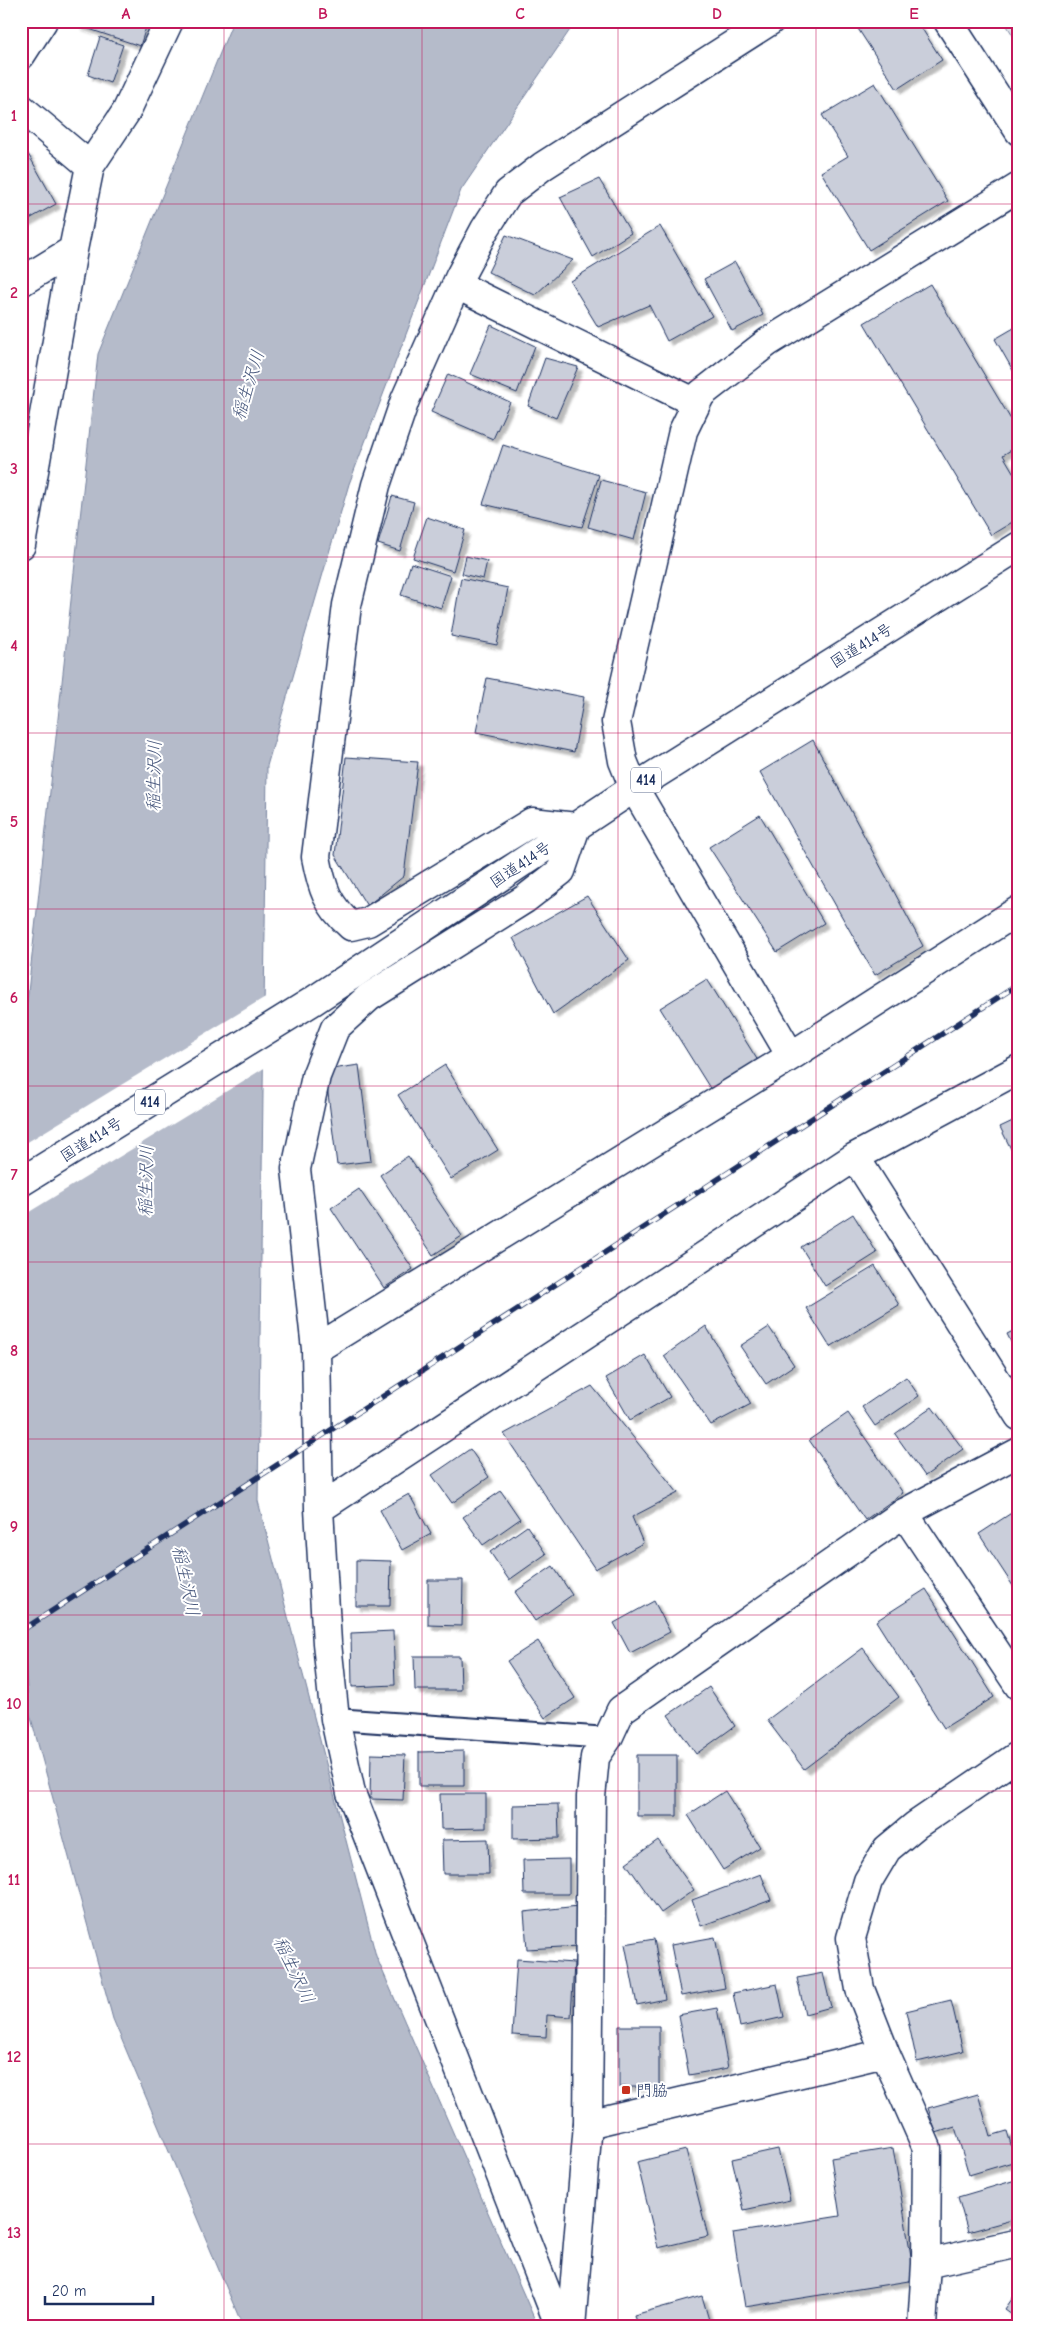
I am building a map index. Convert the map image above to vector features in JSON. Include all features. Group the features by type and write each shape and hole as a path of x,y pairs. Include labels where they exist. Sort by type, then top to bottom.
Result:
{"main road":[{"path":"21,55 43,21"},
{"path":"21,545 73,250 90,166 126,112 168,21"},
{"path":"560,2327 351,1793 335,1719 327,1644 319,1509 316,1350 296,1169 316,1076 335,1028 369,997 525,899 561,871 576,827 532,822 368,922 351,926 336,913 323,889 316,857 347,606 376,485 405,400 457,285 485,229 508,193 580,141 770,21"},
{"path":"948,21 1019,131"},
{"path":"21,108 90,166"},
{"path":"791,1056 634,788 623,761 616,722 683,431 700,394 768,342 1019,187"},
{"path":"21,282 73,250"},
{"path":"457,285 696,404"},
{"name":"国道414号","path":"21,1182 279,1022 634,788 1019,546"},
{"path":"316,1350 791,1056 1019,910"},
{"path":"319,1509 856,1157 1019,1069"},
{"path":"856,1157 1019,1416"},
{"path":"571,2327 588,2124 591,1797 594,1757 608,1738 621,1710 904,1513 1019,1452"},
{"path":"904,1513 1019,1686"},
{"path":"922,2327 926,2264 927,2148 885,2053 860,1989 852,1938 868,1881 886,1849 916,1825 1019,1755"},
{"path":"588,2124 885,2053"},
{"path":"926,2264 1019,2242"}],"lane":[{"path":"335,1719 608,1738"}],"shaded area":[{"path":"1004,21 1019,21 1019,45"}],"water":[{"name":"稲生沢川","path":"233,21 576,21 461,190 349,484 267,766 258,1501 376,1956 538,2327 243,2327 113,2019 28,1707 21,1581 21,1056 98,354"}],"pier":[{"path":"267,996 266,1067 21,1217 21,1146"}],"building":[{"path":"78,21 148,21 140,46 77,25"},
{"path":"853,21 917,21 942,60 897,89"},
{"path":"100,37 123,45 110,83 88,75"},
{"path":"875,83 948,201 869,250 821,172 848,156 822,115"},
{"path":"27,152 56,204 24,222 21,217 21,155"},
{"path":"599,179 631,233 593,257 560,197"},
{"path":"660,226 712,316 667,341 649,305 598,327 570,281"},
{"path":"506,235 573,260 535,295 488,272"},
{"path":"735,262 763,315 732,331 704,279"},
{"path":"930,284 1019,433 1019,445 1003,455 1019,482 1019,518 991,535 864,323"},
{"path":"491,325 535,346 517,393 470,374"},
{"path":"1019,325 1019,372 1015,374 995,339"},
{"path":"545,358 578,367 556,418 528,406"},
{"path":"448,374 510,402 493,439 431,412"},
{"path":"503,445 599,475 582,527 483,504"},
{"path":"601,480 646,492 634,540 588,527"},
{"path":"392,496 414,502 400,551 378,544"},
{"path":"427,517 465,530 453,571 413,558"},
{"path":"466,556 487,561 483,579 462,574"},
{"path":"411,563 451,576 441,608 401,595"},
{"path":"461,578 508,588 497,645 451,636"},
{"path":"487,678 584,697 574,752 476,732"},
{"path":"813,740 923,946 875,975 760,772"},
{"path":"346,757 418,762 404,876 367,906 335,855"},
{"path":"760,815 824,923 777,952 709,847"},
{"path":"587,896 629,960 553,1014 513,938"},
{"path":"707,979 760,1064 713,1093 660,1008"},
{"path":"359,1065 371,1161 337,1165 325,1070"},
{"path":"445,1065 498,1150 451,1179 398,1095"},
{"path":"1019,1118 1019,1165 1000,1127"},
{"path":"408,1156 462,1236 433,1255 380,1175"},
{"path":"359,1189 413,1269 384,1288 331,1208"},
{"path":"853,1214 877,1253 825,1286 801,1247"},
{"path":"875,1266 899,1305 830,1347 806,1308"},
{"path":"706,1326 751,1404 711,1425 664,1356"},
{"path":"769,1327 794,1365 766,1384 740,1346"},
{"path":"1019,1328 1019,1358 1007,1334"},
{"path":"645,1355 670,1397 630,1420 606,1378"},
{"path":"906,1377 919,1396 875,1426 862,1407"},
{"path":"592,1386 678,1493 632,1517 643,1543 595,1569 504,1434"},
{"path":"932,1407 963,1449 925,1476 895,1434"},
{"path":"848,1413 903,1493 865,1520 809,1440"},
{"path":"470,1449 489,1477 452,1503 432,1475"},
{"path":"501,1491 520,1519 483,1545 463,1517"},
{"path":"409,1494 431,1534 402,1550 380,1510"},
{"path":"1016,1510 1019,1515 1019,1586 1015,1589 979,1534"},
{"path":"527,1526 546,1554 509,1580 490,1552"},
{"path":"356,1560 391,1561 390,1606 356,1606"},
{"path":"553,1566 572,1595 535,1621 515,1592"},
{"path":"428,1580 463,1580 462,1626 428,1625"},
{"path":"926,1589 994,1697 944,1728 876,1621"},
{"path":"654,1601 670,1632 630,1653 614,1623"},
{"path":"393,1631 395,1685 352,1687 351,1633"},
{"path":"1019,1636 1019,1649 1013,1640"},
{"path":"538,1641 575,1698 545,1718 507,1661"},
{"path":"863,1648 899,1697 804,1769 767,1720"},
{"path":"414,1656 460,1656 461,1690 415,1690"},
{"path":"709,1687 735,1726 696,1754 668,1715"},
{"path":"464,1751 464,1786 419,1786 419,1752"},
{"path":"371,1754 405,1755 403,1800 370,1799"},
{"path":"637,1755 677,1755 677,1816 637,1816"},
{"path":"725,1791 760,1847 723,1870 688,1815"},
{"path":"440,1794 486,1794 486,1828 441,1829"},
{"path":"558,1804 559,1838 513,1839 513,1805"},
{"path":"488,1839 489,1874 443,1874 442,1840"},
{"path":"658,1840 694,1890 661,1913 626,1863"},
{"path":"569,1859 569,1894 524,1894 523,1860"},
{"path":"761,1874 771,1900 701,1926 692,1900"},
{"path":"578,1906 579,1946 527,1949 524,1912"},
{"path":"715,1937 725,1988 681,1996 671,1945"},
{"path":"654,1939 665,1999 637,2005 625,1944"},
{"path":"517,1959 574,1963 571,2017 547,2015 546,2037 512,2035"},
{"path":"823,1973 831,2007 805,2014 797,1978"},
{"path":"777,1984 784,2017 740,2027 733,1993"},
{"path":"951,2000 963,2051 917,2062 906,2011"},
{"path":"717,2008 728,2068 689,2075 678,2015"},
{"path":"619,2026 659,2026 659,2087 619,2087"},
{"path":"978,2094 990,2136 1007,2131 1016,2161 969,2175 955,2127 936,2133 928,2108"},
{"path":"893,2148 915,2280 745,2307 733,2233 840,2216 831,2158"},
{"path":"778,2149 790,2200 744,2210 732,2159"},
{"path":"686,2150 708,2236 658,2248 637,2162"},
{"path":"1019,2179 1019,2218 968,2232 958,2197"},
{"path":"1019,2289 1019,2319 1005,2309"},
{"path":"702,2296 709,2320 686,2327 637,2327 634,2315"}],"railway":[{"path":"21,1631 1019,984"}],"place":[{"name":"門脇","path":"626,2090"}]}
